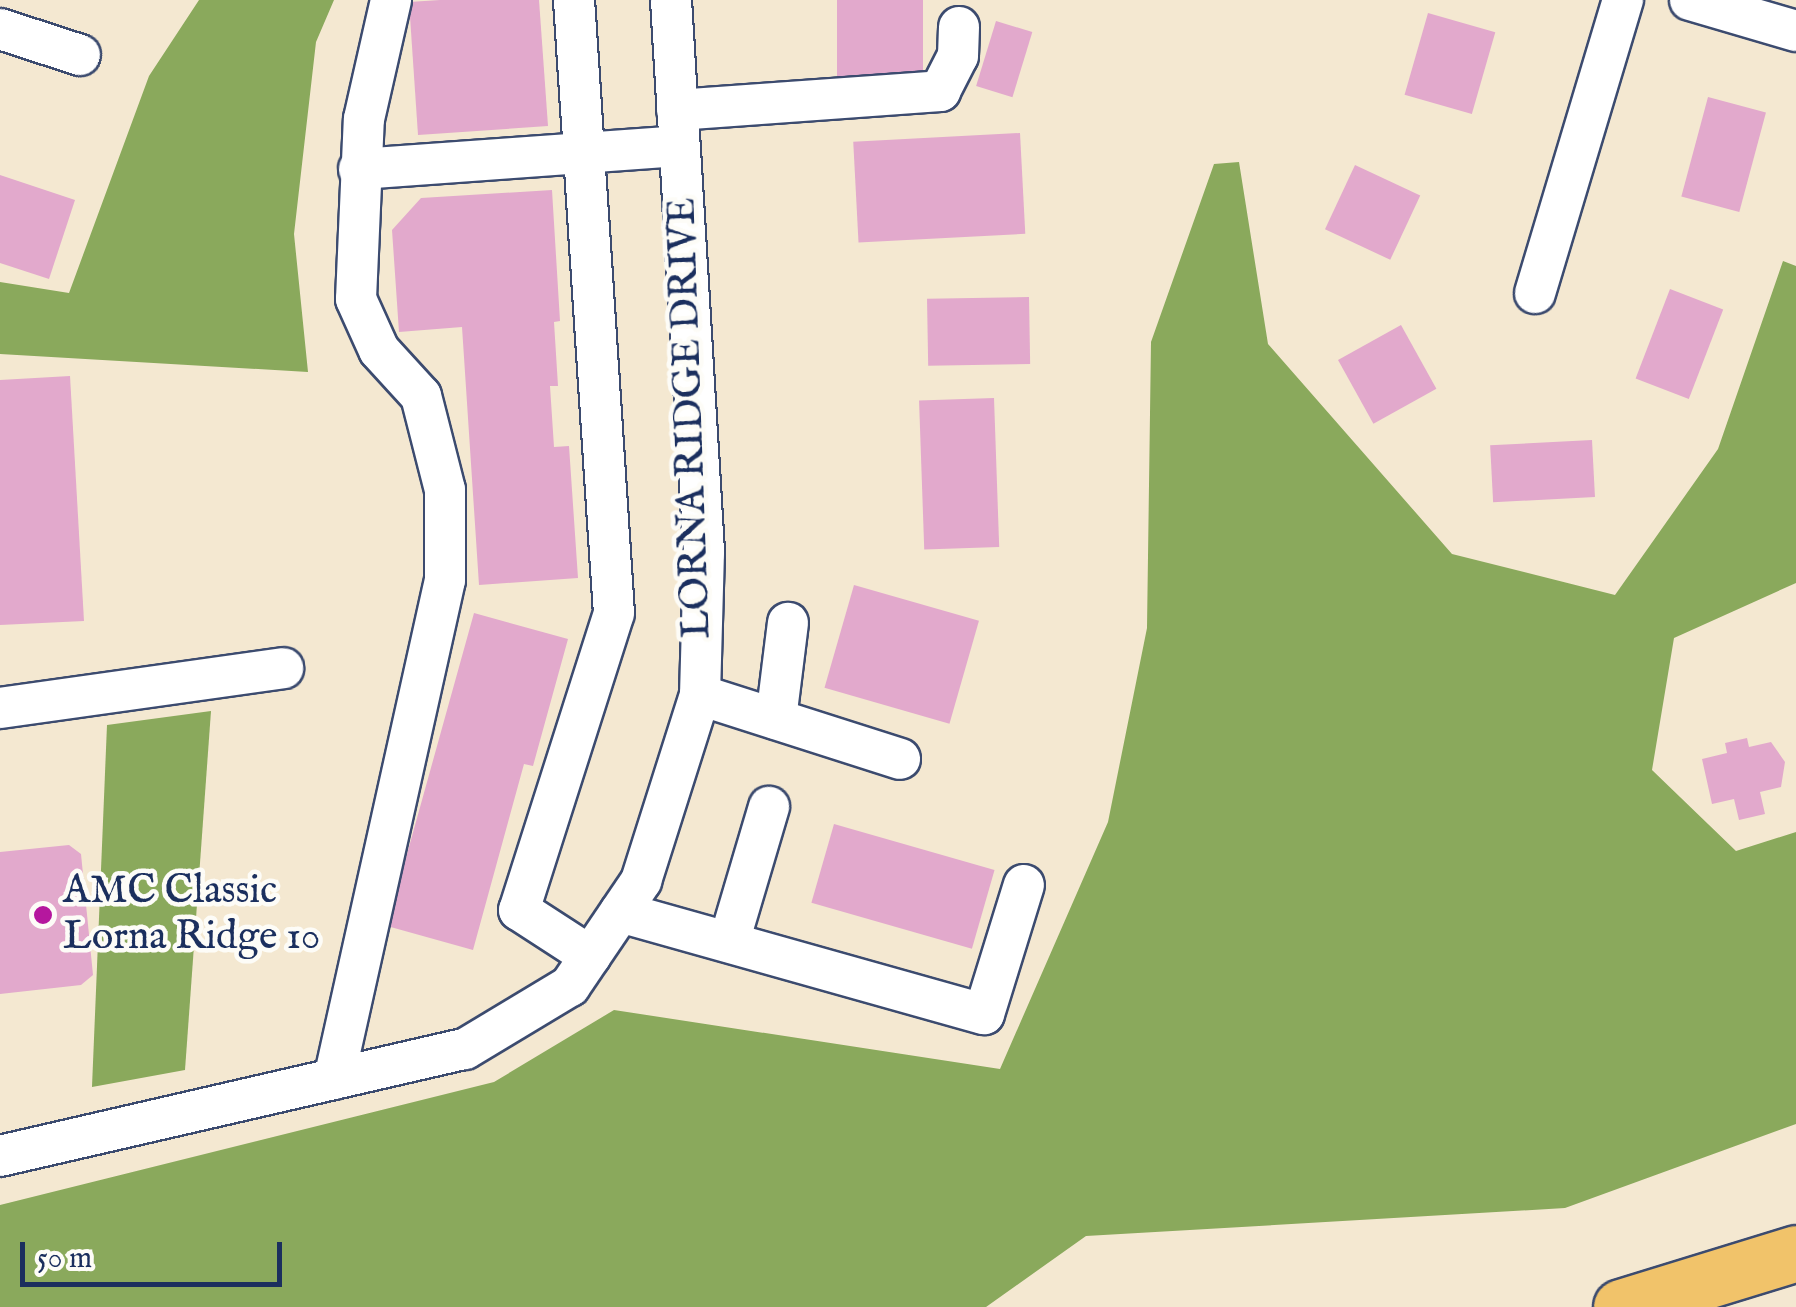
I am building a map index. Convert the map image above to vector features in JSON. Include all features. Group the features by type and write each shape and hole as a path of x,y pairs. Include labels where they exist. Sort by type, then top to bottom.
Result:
{"highway":[{"path":"1621,1307 1796,1252"}],"street":[{"path":"334,1079 446,580 445,490 421,396 379,350 356,299 359,169 391,0"},
{"path":"574,0 614,613 519,910 590,956"},
{"name":"LORNA RIDGE DRIVE","path":"0,1156 465,1048 570,986 641,881 700,695 704,552 671,0"},
{"path":"1535,293 1623,0"},
{"path":"1690,0 1796,32"},
{"path":"359,169 584,153 678,128 940,92 958,56 959,27"},
{"path":"0,29 80,56"},
{"path":"776,720 788,624"},
{"path":"0,708 284,668"},
{"path":"700,695 900,759"},
{"path":"728,942 769,806"},
{"path":"620,912 984,1014 1024,885"}],"green space":[{"path":"199,0 334,0 316,42 294,234 308,372 0,354 0,282 69,293 149,76"},
{"path":"1239,162 1268,344 1452,554 1615,595 1718,449 1783,261 1796,266 1796,583 1674,638 1652,770 1736,851 1796,832 1796,1124 1565,1208 1086,1236 986,1307 0,1307 0,1205 494,1082 614,1010 1000,1069 1108,822 1147,628 1151,342 1214,164"},
{"path":"211,711 185,1070 92,1087 107,725"}],"building":[{"path":"539,0 548,126 418,135 409,2"},
{"path":"837,0 923,0 923,84 837,84"},
{"path":"1428,13 1495,32 1472,114 1405,95"},
{"path":"996,21 1032,32 1012,97 976,86"},
{"path":"1708,97 1766,113 1739,212 1681,196"},
{"path":"1020,133 1025,234 859,243 853,142"},
{"path":"1355,165 1420,195 1390,260 1325,229"},
{"path":"0,175 75,200 49,279 0,263"},
{"path":"552,190 560,321 554,322 558,386 550,386 554,447 569,446 578,578 479,585 462,327 399,332 392,230 421,198"},
{"path":"1670,289 1723,309 1689,399 1636,379"},
{"path":"1029,297 1030,364 928,366 927,299"},
{"path":"1401,325 1436,389 1373,424 1338,360"},
{"path":"70,376 84,621 0,625 0,380"},
{"path":"994,398 999,547 924,550 919,401"},
{"path":"1592,440 1595,497 1493,502 1490,445"},
{"path":"854,585 979,621 949,724 825,688"},
{"path":"474,613 568,639 533,766 524,764 473,950 387,926"},
{"path":"1747,738 1749,747 1771,742 1785,762 1781,787 1760,792 1765,814 1739,820 1734,799 1712,804 1702,759 1727,753 1725,743"},
{"path":"834,824 995,870 972,949 811,903"},
{"name":"AMC Classic Lorna Ridge 10","path":"69,845 81,854 93,975 81,985 0,994 0,852"}],"place":[{"name":"AMC Classic Lorna Ridge 10","path":"43,915"}]}
